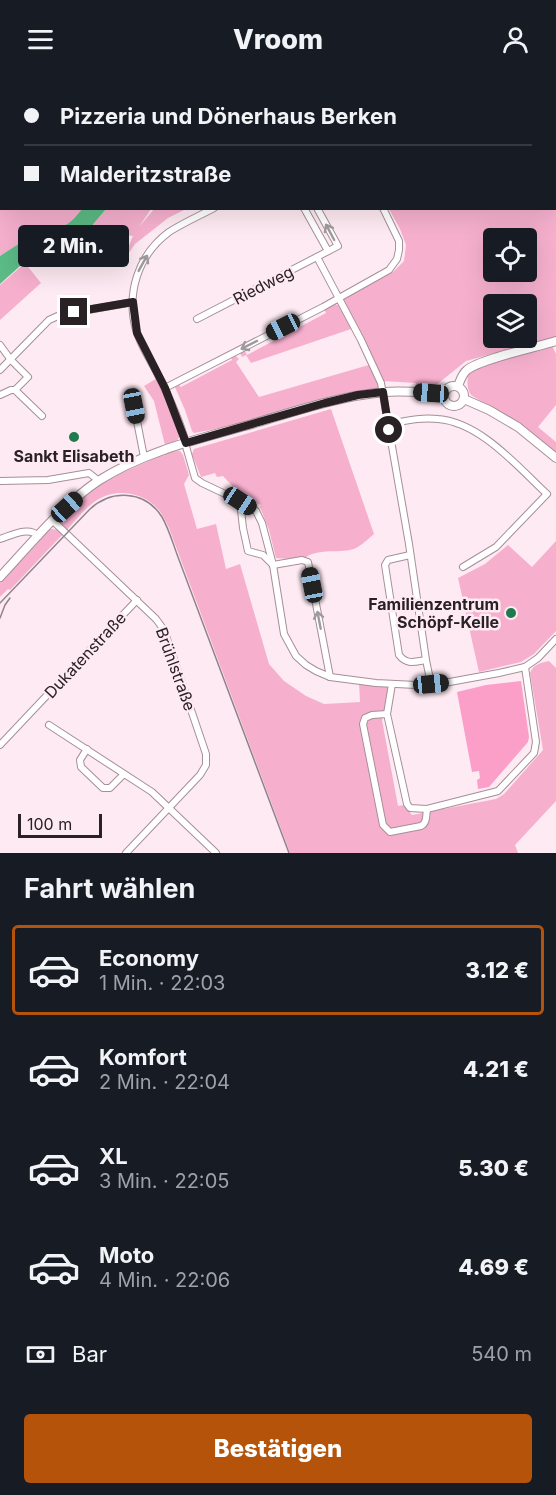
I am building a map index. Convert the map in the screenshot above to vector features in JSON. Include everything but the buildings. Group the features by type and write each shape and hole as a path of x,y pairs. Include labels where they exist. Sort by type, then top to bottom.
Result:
{"street":[{"path":"210,210 170,232 154,246 141,265 134,286 133,302 137,333 165,388 186,443 195,478 256,511 262,523 273,565 284,634 296,656 306,665 330,677 392,684 431,684 499,674 525,667 538,658 556,639"},
{"path":"305,210 328,251 338,246 319,210"},
{"path":"165,388 323,307 388,270 397,259 399,241 384,210"},
{"name":"Riedweg","path":"197,319 328,251"},
{"path":"317,257 381,382 431,684"},
{"path":"0,370 49,320 60,315 133,302"},
{"path":"458,386 465,371 472,367 556,341"},
{"path":"0,345 28,377 15,390 0,395"},
{"path":"458,386 464,393 464,399 460,405 447,404 444,394 448,388 458,386"},
{"path":"15,390 42,416"},
{"path":"0,577 81,495 99,481 144,457 316,405 351,397 401,391 444,394"},
{"path":"464,399 518,427 556,458"},
{"path":"134,406 144,457"},
{"path":"388,424 438,418 462,424 490,441 547,494 496,547 463,567"},
{"path":"0,481 48,480 89,473 99,481"},
{"path":"240,501 248,551 262,555 273,565"},
{"name":"Brühlstraße","path":"53,521 137,600 164,630 207,754 206,765 200,775 126,853"},
{"path":"0,539 28,530 39,536"},
{"path":"410,555 387,560 385,565 399,655 404,661 426,660"},
{"path":"273,565 302,560 308,562 330,677"},
{"name":"Dukatenstraße","path":"0,745 137,600"},
{"path":"392,684 387,714 407,804 410,808 427,809 498,791 534,753 536,742 525,667"},
{"path":"387,714 365,718 363,724 383,825 390,832 424,825 427,809"},
{"path":"49,725 152,792 216,853"},
{"path":"87,749 80,760 81,766 103,788 110,788 124,774"}],"shaded area":[{"path":"0,210 82,210 68,224 28,239 0,256"},
{"path":"81,210 105,210 90,228 77,238 54,245 30,257 0,284 0,256 28,239 68,224"},
{"path":"105,210 150,210 139,227 153,210 184,210 168,218 135,244 124,260 133,236 107,233 90,228"},
{"path":"390,210 556,210 556,341 537,345 537,294 483,294 483,348 518,348 466,361 430,390 415,388 416,383 383,381 383,392 264,420 194,433 192,431 175,387 178,384 181,387 232,360 231,356 234,354 239,359 236,362 259,397 372,364 354,328 251,363 246,355 242,357 240,353 244,349 247,355 326,313 323,307 329,303 338,305 350,323 339,300 393,272 404,261 406,245"},
{"path":"25,263 41,283 0,320 0,285"},
{"path":"552,345 556,354 556,405 538,427 556,442 556,457 522,426 471,395 467,384 468,376 473,371 491,363"},
{"path":"159,377 184,436 165,445 154,401 144,386"},
{"path":"331,409 374,534 354,549 320,552 302,560 276,558 261,505 242,496 223,476 217,477 215,473 201,477 192,454 194,449"},
{"path":"180,451 189,475 184,484 197,529 216,524 226,569 240,564 269,664 284,681 306,696 324,704 360,702 359,683 390,686 382,720 398,806 404,805 412,815 496,799 504,794 543,750 530,673 535,666 549,661 556,668 556,801 515,845 518,853 290,853 169,528 161,513 148,500 133,494 118,493 97,500 67,530 61,523 61,517 73,505 98,486 166,453"},
{"path":"52,529 63,534 10,590 8,589 0,597 0,581 48,530"},
{"path":"556,541 556,631 534,654 521,662 479,672 458,578 485,564 508,545 532,567"},
{"path":"521,681 528,742 489,787 478,789 479,771 472,772 457,692 486,685"}],"tram line":[{"path":"0,603 98,503 107,498 127,496 137,497 155,508 169,532 289,853"},
{"path":"0,618 10,598"}],"place":[{"name":"Sankt Elisabeth","path":"74,437"},
{"name":"Familienzentrum Schöpf-Kelle","path":"511,613"}],"route":[{"path":"74,312 133,302 137,333 165,388 186,443 307,407 358,395 383,392 389,430"}]}
